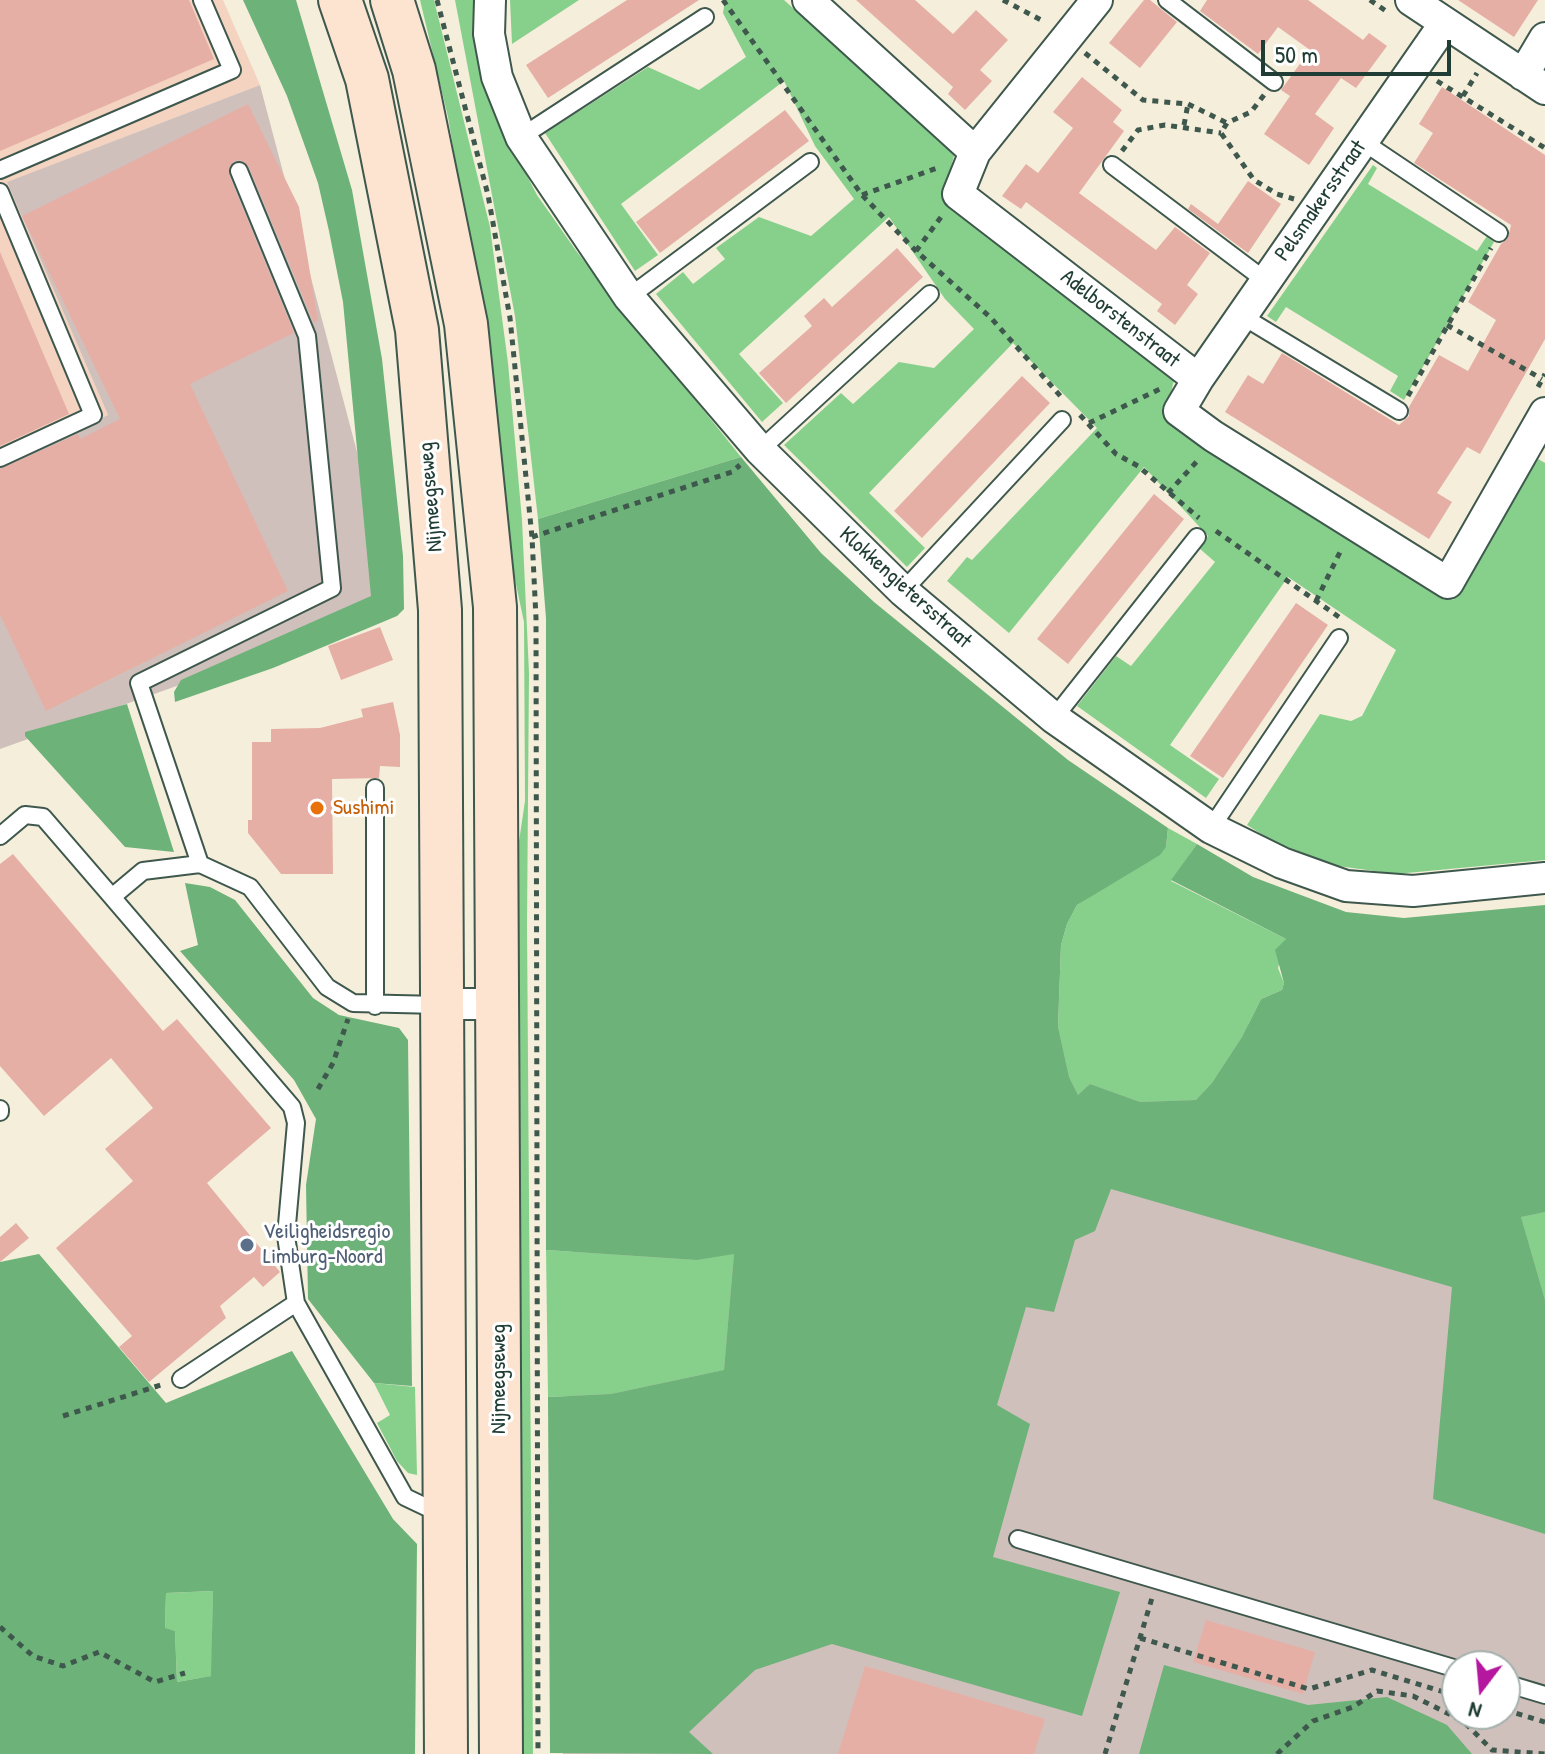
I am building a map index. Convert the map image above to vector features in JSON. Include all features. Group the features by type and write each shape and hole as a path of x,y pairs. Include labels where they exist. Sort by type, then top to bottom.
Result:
{"main road":[{"name":"Nijmeegseweg","path":"340,0 367,79 417,330 440,610 446,1754"},
{"name":"Nijmeegseweg","path":"392,0 414,70 467,339 495,607 501,1754"}],"street":[{"name":"Klokkengietersstraat","path":"490,0 489,34 497,77 521,137 629,297 760,450 903,591 1054,718 1211,828 1282,863 1346,886 1413,891 1545,878"},
{"path":"808,0 964,157 1079,49 1097,0"},
{"path":"1411,0 1534,82 1545,38"},
{"name":"Pelsmakersstraat","path":"1198,379 1445,23"},
{"name":"Adelborstenstraat","path":"964,157 958,194 1198,379 1179,411 1213,436 1448,583 1537,446"},
{"path":"1537,446 1545,413"},
{"path":"442,1004 497,1004"}],"lane":[{"path":"0,170 232,70 202,0"},
{"path":"1167,0 1274,82"},
{"path":"521,137 705,17"},
{"path":"1362,142 1499,233"},
{"path":"629,297 810,162"},
{"path":"1112,165 1266,281"},
{"path":"200,864 139,683 332,588 307,336 239,171"},
{"path":"0,192 93,415 0,458"},
{"path":"760,450 930,294"},
{"path":"1242,316 1399,411"},
{"path":"903,591 1070,416"},
{"path":"1054,718 1197,537"},
{"path":"1211,828 1339,638"},
{"path":"375,788 375,1006"},
{"path":"0,836 25,815 43,817 292,1107 296,1123 286,1236 296,1303 405,1497 426,1507 444,1508"},
{"path":"112,897 143,871 200,864 250,887 327,987 353,1003 375,1006 442,1004"},
{"path":"181,1379 296,1303"},
{"path":"1018,1539 1441,1664"},
{"path":"1521,1688 1545,1695"}],"path":[{"path":"723,0 862,195 916,251 991,318 1066,402"},
{"path":"1003,0 1037,16 1143,100 1188,104 1227,123"},
{"path":"1469,62 1491,76"},
{"path":"1463,96 1479,69"},
{"path":"1429,76 1545,148"},
{"path":"1221,133 1227,123 1251,112 1274,82"},
{"path":"1184,125 1188,104"},
{"path":"1112,165 1138,130 1184,125 1221,133 1254,180 1277,194 1318,205"},
{"path":"862,195 964,157"},
{"path":"916,251 940,218"},
{"path":"1399,411 1499,233"},
{"path":"1447,325 1542,379"},
{"path":"1089,423 1150,392"},
{"path":"1070,416 1089,423 1116,454 1138,466 1168,493 1345,621 1339,638"},
{"path":"532,537 732,472 760,450"},
{"path":"1168,493 1196,464"},
{"path":"1316,601 1339,553"},
{"path":"318,1089 333,1063 353,1003"},
{"path":"63,1416 181,1379"},
{"path":"1105,1754 1157,1580"},
{"path":"0,1627 33,1656 63,1666 99,1652 155,1682 185,1673"},
{"path":"1140,1638 1309,1689 1372,1670 1441,1691"},
{"path":"1277,1754 1313,1721 1353,1707 1377,1691 1413,1696 1463,1721 1492,1750 1545,1754"},
{"path":"1521,1715 1545,1722"}],"shaded area":[{"path":"0,0 223,0 260,85 8,182 108,415 0,466"},
{"path":"260,85 398,607 0,749 0,466 108,415 7,182"},
{"path":"1545,1018 1545,1754 563,1754 575,1038"}],"green space":[{"path":"243,0 296,0 352,190 382,359 403,556 404,609 397,616 273,668 175,702 174,692 181,680 371,596 343,302 329,231 318,183 287,96"},
{"path":"420,0 434,0 490,227 508,363 522,520 529,673 527,924 533,1754 515,1754 510,902 525,801 524,622 507,542 474,274 448,117"},
{"path":"455,0 477,0 512,147 537,195 577,252 741,457 538,519 515,316"},
{"path":"510,0 579,0 512,44"},
{"path":"725,0 784,0 955,152 943,197 1176,372 1167,409 1180,429 1453,600 1538,459 1545,463 1545,860 1396,874 1338,866 1274,842 1247,825 1320,714 1351,721 1362,716 1396,650 1288,577 1170,745 1219,779 1206,798 1077,706 1116,656 1131,666 1215,562 1199,548 1208,536 1144,467 1009,633 947,581 967,557 972,560 1097,428 1013,343 869,493 925,548 907,567 784,445 841,393 853,404 899,362 934,368 974,329 945,299 889,217 739,354 783,403 762,422 656,294 683,272 693,284 725,259 716,248 759,217 811,236 854,199 815,146 784,81 621,204 658,255 635,271 545,133 648,67 699,90 746,57 723,13"},
{"path":"1373,165 1377,168 1368,184 1477,251 1487,236 1494,242 1404,400 1390,391 1398,376 1286,307 1276,322 1267,316"},
{"path":"741,457 821,553 874,602 1068,760 1168,828 1166,847 1160,855 1077,905 1067,924 1061,945 1058,1027 1069,1077 1078,1095 1090,1084 1140,1102 1196,1100 1212,1083 1242,1037 1261,999 1282,990 1284,983 1275,950 1286,939 1171,880 1197,844 1253,877 1346,912 1404,918 1545,905 1545,1212 1521,1217 1545,1300 1545,1534 1433,1499 1452,1287 1111,1189 1095,1231 1075,1240 1054,1312 1026,1307 997,1405 1030,1424 993,1557 1120,1592 1082,1716 832,1644 755,1670 689,1732 713,1754 550,1753 548,1397 611,1394 724,1370 734,1254 697,1260 546,1250 546,618 538,519"},
{"path":"127,704 174,852 125,847 25,736 25,732"},
{"path":"1168,828 1197,844 1171,881 1286,939 1278,968 1284,983 1282,990 1261,999 1242,1037 1212,1083 1196,1100 1140,1102 1090,1084 1078,1095 1069,1077 1058,1027 1061,945 1067,924 1077,905 1166,847"},
{"path":"185,883 210,887 235,900 313,998 339,1015 399,1028 408,1040 412,1386 374,1383 308,1299 306,1185 316,1119 294,1080 180,951 198,945"},
{"path":"1545,1212 1545,1300 1521,1217"},
{"path":"546,1250 697,1260 734,1253 724,1370 611,1394 548,1397"},
{"path":"39,1254 166,1403 292,1351 393,1519 417,1544 415,1754 0,1754 0,1262","holes":["213,1591 211,1676 177,1682 175,1631 165,1628 166,1593"]},
{"path":"374,1383 415,1387 417,1475 408,1473 397,1461 377,1423 390,1415"},
{"path":"213,1591 212,1676 177,1682 175,1631 165,1629 166,1593"},
{"path":"1164,1665 1308,1705 1387,1697 1441,1722 1441,1730 1451,1730 1472,1754 1139,1754"}],"building":[{"path":"0,0 189,0 214,59 0,151"},
{"path":"627,0 699,0 548,98 526,65"},
{"path":"856,0 915,0 953,34 976,10 1008,40 980,70 992,81 965,110 948,94 953,87"},
{"path":"1144,0 1150,0 1177,22 1140,68 1109,43"},
{"path":"1207,0 1308,0 1363,40 1369,33 1387,46 1356,88 1341,78 1315,114 1334,128 1309,165 1264,134 1290,96 1281,90 1310,50 1278,27 1258,54 1200,11"},
{"path":"1458,0 1538,0 1514,37"},
{"path":"1082,77 1122,110 1113,122 1124,131 1079,193 1156,250 1175,227 1210,253 1187,285 1198,294 1175,325 1157,311 1162,304 1026,202 1021,209 1002,196 1026,164 1038,173 1073,128 1053,112"},
{"path":"1442,87 1545,155 1545,339 1480,454 1467,447 1437,493 1452,502 1429,539 1225,412 1248,375 1263,384 1282,353 1399,425 1409,416 1409,407 1439,355 1468,371 1496,320 1468,302 1501,244 1508,238 1511,225 1414,163 1433,133 1419,124"},
{"path":"248,104 299,207 318,320 314,323 249,167 241,160 234,161 229,175 294,333 190,384 288,591 46,711 0,615 0,469 78,434 80,439 120,419 22,216"},
{"path":"785,110 809,141 660,253 636,222"},
{"path":"1248,181 1281,204 1248,253 1188,209 1191,204 1218,224"},
{"path":"897,248 923,277 786,403 759,373 812,326 804,316 824,298 832,307"},
{"path":"0,252 69,414 0,446"},
{"path":"1022,376 1050,403 922,538 894,511"},
{"path":"1154,494 1184,519 1068,664 1037,639"},
{"path":"1296,603 1328,625 1223,778 1190,756"},
{"path":"380,627 393,660 341,680 328,646"},
{"path":"393,702 400,735 400,767 380,766 379,778 332,779 333,874 281,874 248,833 248,820 252,820 252,742 271,742 271,729 320,728 363,717 361,709"},
{"path":"13,854 163,1031 177,1019 271,1128 207,1183 280,1272 263,1287 254,1277 220,1306 226,1318 149,1382 119,1347 132,1336 56,1248 133,1181 105,1149 153,1108 111,1058 44,1116 0,1066 0,864"},
{"path":"16,1223 29,1238 0,1262 0,1237"},
{"path":"1206,1620 1315,1652 1303,1694 1193,1662"},
{"path":"865,1666 1045,1719 1034,1754 838,1754"}],"place":[{"name":"Sushimi","path":"317,808"},
{"name":"Veiligheidsregio Limburg-Noord","path":"247,1245"}]}
